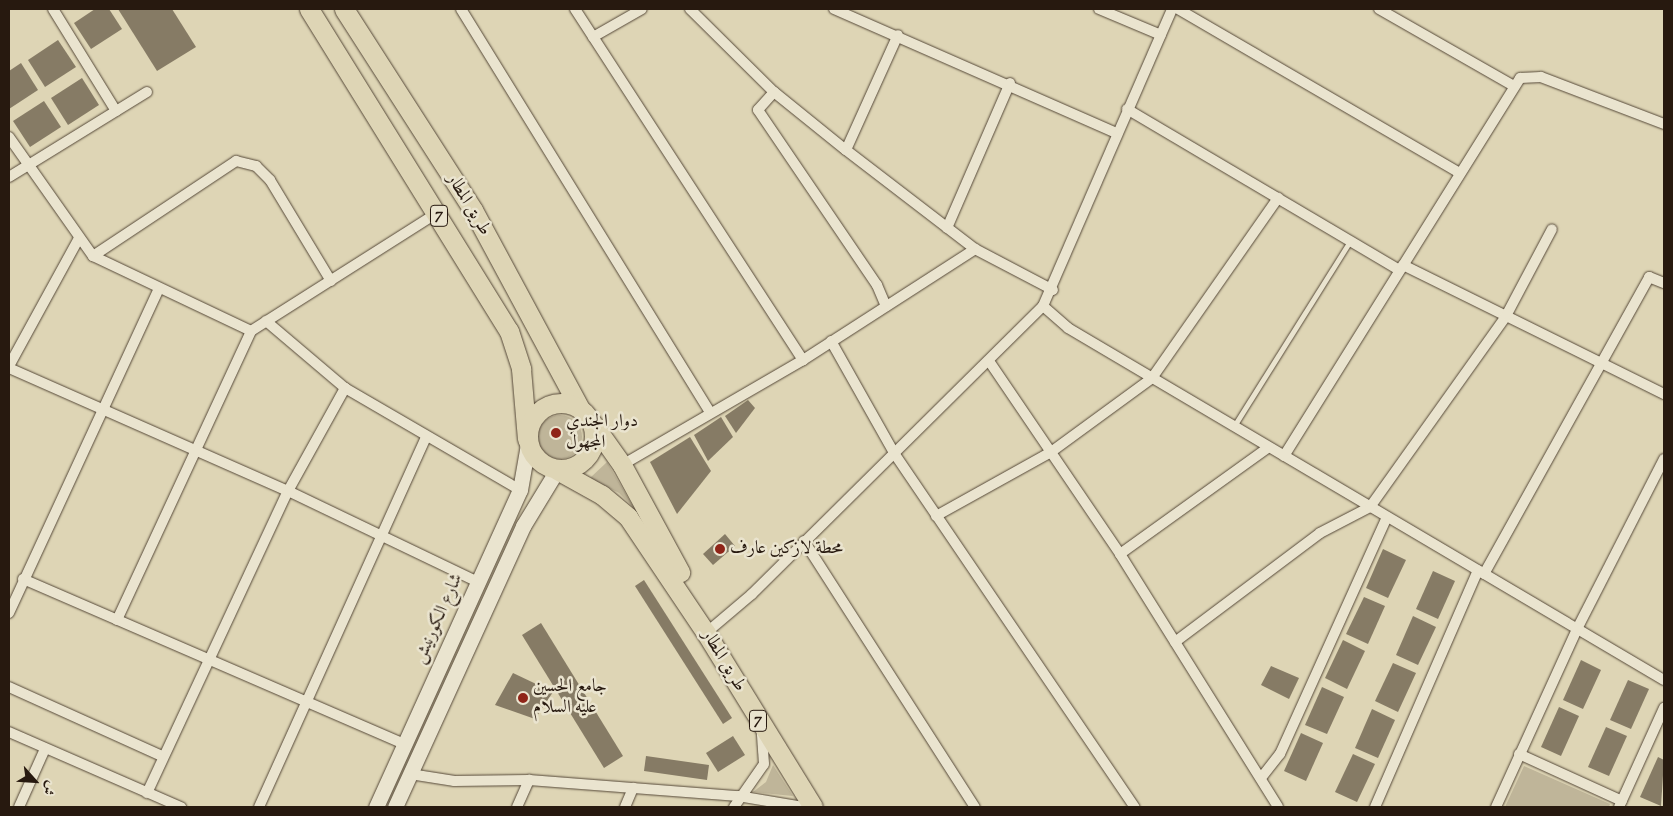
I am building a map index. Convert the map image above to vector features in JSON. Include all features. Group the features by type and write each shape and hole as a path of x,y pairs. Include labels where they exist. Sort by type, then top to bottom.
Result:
{"highway":[{"name":"7","path":"309,9 437,214 513,342 521,369 528,441"},
{"name":"طريق المطار","path":"344,9 473,210 584,412 622,465 681,574 680,592"},
{"path":"561,403 584,412 594,434 590,453 576,466 556,470 538,462 528,441 532,419 542,408 561,403"},
{"name":"طريق المطار","path":"556,470 621,509 680,592 813,807"}],"street":[{"path":"53,9 116,111"},
{"path":"461,9 709,411"},
{"path":"575,9 803,360"},
{"path":"593,37 642,9"},
{"path":"690,9 774,92 846,150 976,249 1053,290"},
{"path":"834,9 1010,83 1116,132"},
{"path":"1099,9 1161,35"},
{"path":"706,633 804,541 1043,306 1053,290 1116,132 1172,9"},
{"path":"1178,9 1458,172"},
{"path":"1379,9 1514,86"},
{"path":"846,150 898,35"},
{"path":"1284,456 1401,268 1458,172 1514,86 1529,75 1541,77 1664,124"},
{"path":"947,228 1010,83"},
{"path":"9,177 147,92"},
{"path":"774,92 758,110 877,285 886,306"},
{"path":"1127,109 1350,241 1401,268 1506,316 1664,394"},
{"path":"9,137 27,166 93,256 158,290 251,331"},
{"path":"93,256 236,161 256,166 270,180 331,281"},
{"path":"936,516 1051,452 1152,378 1278,198"},
{"path":"117,620 193,450 251,331 437,214"},
{"path":"1175,642 1320,533 1370,506 1506,316 1552,228"},
{"path":"79,238 9,367 288,491 476,581"},
{"path":"622,465 709,411 803,360 976,249"},
{"path":"1375,807 1481,572 1602,363 1649,277 1664,283"},
{"path":"9,613 100,407 158,290"},
{"path":"1043,306 1060,324 1664,680"},
{"path":"266,321 345,388 426,437 520,490"},
{"path":"831,341 894,453 1135,807"},
{"path":"989,361 1120,554 1278,807"},
{"path":"147,793 162,756 209,662 288,491 345,388"},
{"path":"259,807 308,704 426,437"},
{"name":"شارع الكورنيش","path":"376,807 476,581 520,490 528,441"},
{"path":"1120,554 1269,447"},
{"path":"1496,807 1578,629 1664,459"},
{"path":"395,807 523,526 556,470"},
{"path":"1261,778 1280,754 1387,517"},
{"path":"804,541 975,807"},
{"path":"23,579 209,662 404,744"},
{"path":"9,687 162,756"},
{"path":"1519,754 1620,804 1664,708"},
{"path":"734,807 738,796 757,779 764,764 762,727"},
{"path":"9,732 181,807"},
{"path":"19,807 45,749"},
{"path":"410,774 454,781 530,780 738,796 803,807"},
{"path":"517,807 530,780"},
{"path":"625,807 633,788"}],"lane":[{"path":"1234,426 1350,241"}],"shaded area":[{"path":"560,415 572,419 578,425 582,437 578,449 572,455 560,459 548,455 542,449 538,437 542,425 548,419"},
{"path":"607,462 634,508 619,493 590,478"},
{"path":"773,765 793,796 753,792 766,782"},
{"path":"1524,766 1610,804 1609,807 1505,807"}],"building":[{"path":"95,9 109,9 122,29 91,49 74,23"},
{"path":"118,9 172,9 196,47 157,71"},
{"path":"58,40 76,67 45,87 28,60"},
{"path":"21,63 38,90 9,109 9,71"},
{"path":"82,78 99,105 68,125 51,98"},
{"path":"44,101 61,127 30,147 13,121"},
{"path":"748,400 755,408 736,433 725,416"},
{"path":"721,417 733,437 708,461 694,435"},
{"path":"690,437 711,471 677,514 650,462"},
{"path":"725,534 735,546 713,565 703,554"},
{"path":"1383,549 1406,560 1388,598 1366,588"},
{"path":"1433,571 1455,581 1438,619 1416,609"},
{"path":"644,580 732,718 723,724 635,586"},
{"path":"1364,597 1385,606 1368,644 1346,634"},
{"path":"1413,616 1436,627 1418,665 1396,655"},
{"path":"541,623 623,756 604,768 522,635"},
{"path":"1343,640 1365,651 1347,689 1325,678"},
{"path":"1581,660 1601,670 1583,709 1563,700"},
{"path":"1393,663 1416,673 1398,712 1375,701"},
{"path":"1271,666 1299,678 1289,699 1261,685"},
{"name":"جامع الحسين عليه السلام","path":"513,673 553,692 535,719 495,705"},
{"path":"1628,680 1649,689 1631,729 1610,720"},
{"path":"1322,687 1344,697 1327,734 1305,725"},
{"path":"1559,707 1579,716 1561,756 1541,747"},
{"path":"1372,709 1395,720 1378,758 1355,748"},
{"path":"1606,727 1627,736 1609,776 1588,767"},
{"path":"1301,733 1323,743 1306,781 1284,771"},
{"path":"733,736 745,755 718,772 706,753"},
{"path":"1353,754 1375,764 1357,802 1335,792"},
{"path":"646,756 709,765 707,780 644,771"},
{"path":"1658,757 1664,760 1661,806 1640,797"}],"place":[{"name":"دوار الجندي المجهول","path":"556,433"},
{"name":"محطة لازكين عارف","path":"720,549"},
{"name":"جامع الحسين عليه السلام","path":"523,698"}]}
